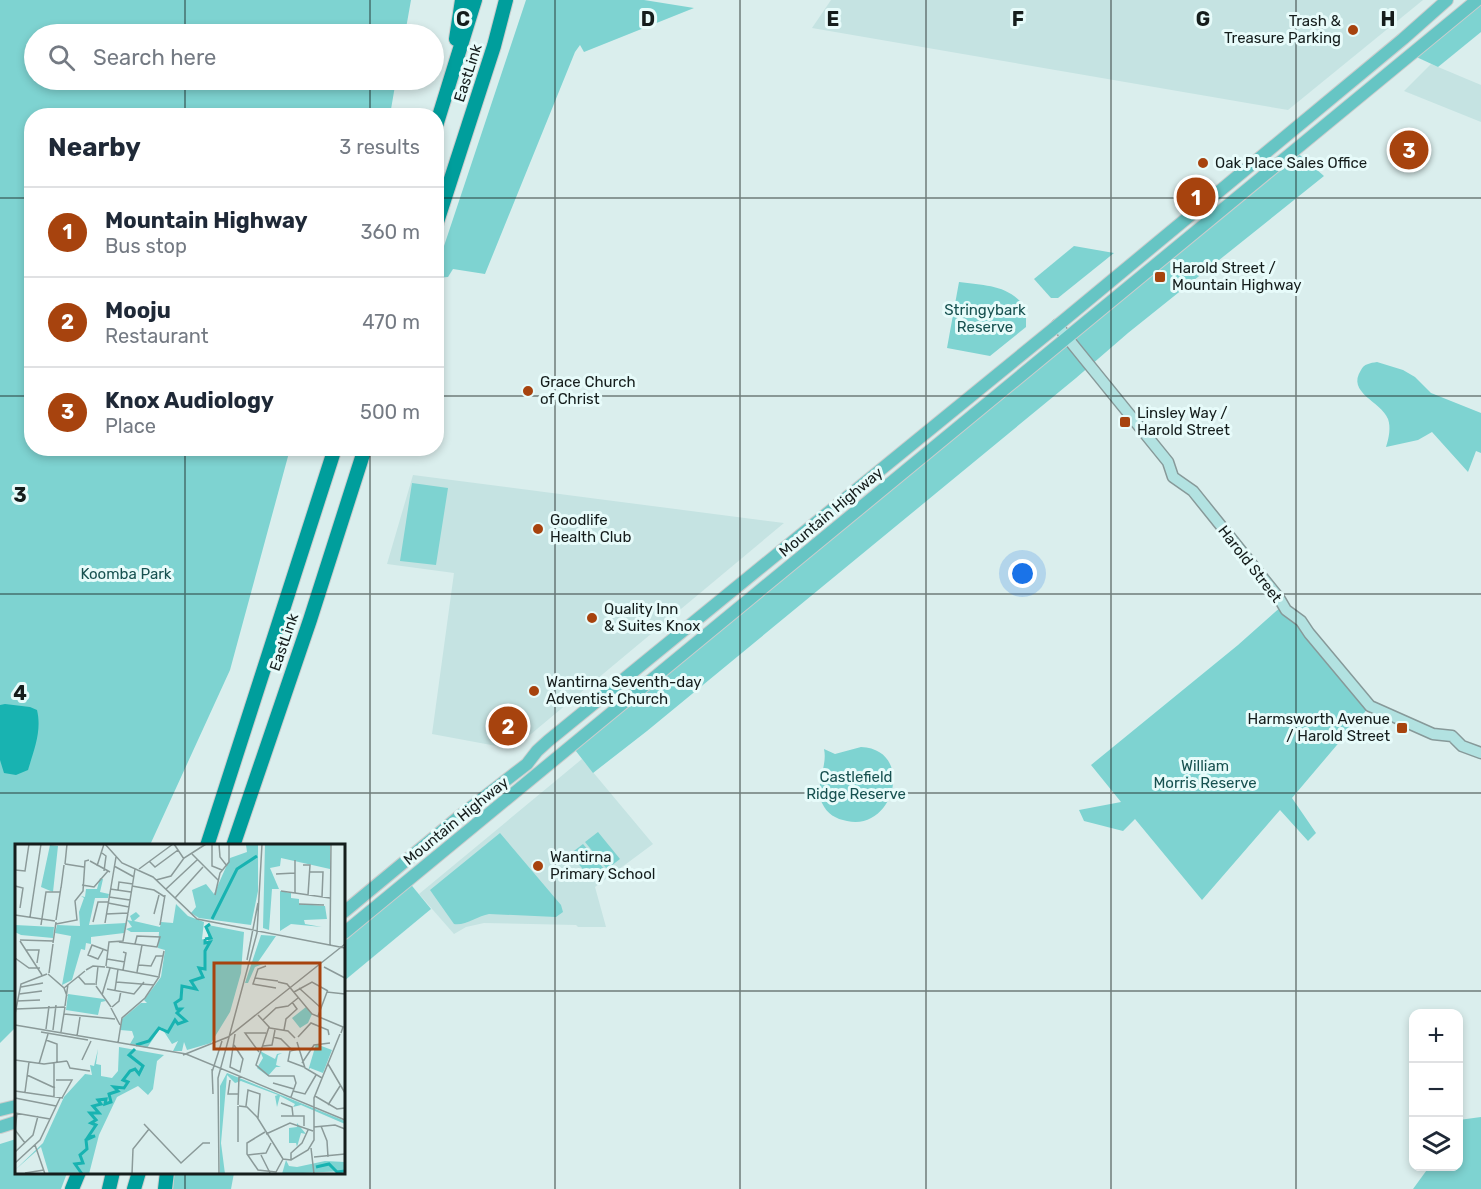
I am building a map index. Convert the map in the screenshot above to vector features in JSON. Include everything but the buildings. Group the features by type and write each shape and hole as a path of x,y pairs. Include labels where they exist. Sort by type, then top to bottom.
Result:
{"highway":[{"path":"447,92 462,0"},
{"name":"EastLink","path":"442,108 475,0"},
{"name":"EastLink","path":"444,200 494,46 506,0"},
{"path":"494,46 514,0"},
{"name":"EastLink","path":"208,844 332,456"},
{"name":"EastLink","path":"234,844 310,620 362,456"},
{"path":"72,1189 79,1174"},
{"path":"109,1189 113,1174"},
{"path":"134,1189 139,1174"},
{"path":"165,1189 167,1174"}],"main road":[{"name":"Mountain Highway","path":"345,911 460,815 527,764 537,751 1057,325 1447,0"},
{"name":"Mountain Highway","path":"345,932 1477,0"},
{"path":"1171,230 1182,242"},
{"path":"684,631 696,644"},
{"path":"602,698 614,712"},
{"path":"389,874 400,887"},
{"path":"0,1110 15,1106"},
{"path":"0,1126 15,1122"}],"street":[{"name":"Harold Street","path":"1057,325 1168,462 1173,477 1193,491 1279,598 1286,610 1301,621 1360,696 1370,706 1380,711 1433,734 1452,736 1462,746 1481,753"}],"shaded area":[{"path":"831,0 1423,0 1288,110 812,28"},
{"path":"1431,64 1481,85 1481,122 1404,91"},
{"path":"413,475 784,523 513,749 432,734 454,573 387,564"},
{"path":"0,705 37,710 39,725 37,740 28,770 16,775 4,773 0,760"},
{"name":"Wantirna Primary School","path":"582,759 653,844 595,887 606,927 484,923 466,927 454,934 419,894"}],"green space":[{"name":"Koomba Park","path":"0,0 411,0 407,24 24,24 24,90 394,90 391,108 24,108 24,456 288,456 230,670 150,844 15,844 15,1028 0,1043"},
{"path":"526,0 644,0 694,8 584,52 580,45 575,52 485,274 453,269 448,277 444,277 444,246"},
{"path":"1481,0 1481,32 1438,67 1410,54"},
{"path":"1294,150 1324,176 1128,333 647,731 593,773 572,746"},
{"path":"1074,246 1114,253 1058,298 1051,298 1034,279"},
{"name":"Stringybark Reserve","path":"959,282 996,288 1012,294 1026,308 1026,327 990,356 947,348"},
{"path":"1377,362 1403,370 1415,377 1431,393 1481,413 1481,453 1476,451 1468,472 1432,432 1418,440 1386,447 1389,433 1388,419 1358,385 1362,368"},
{"path":"412,483 448,488 436,565 400,561"},
{"name":"William Morris Reserve","path":"1283,605 1370,706 1292,798 1316,833 1308,841 1280,810 1202,900 1135,819 1123,831 1084,821 1079,810 1121,802 1091,765 1238,645"},
{"name":"Castlefield Ridge Reserve","path":"861,747 878,751 888,761 893,774 892,789 887,803 877,814 864,821 847,821 832,815 822,803 820,783 825,756 824,749 835,754"},
{"path":"598,832 620,859 607,869 585,842"},
{"path":"500,833 561,905 563,912 556,917 489,914 463,924 454,924 430,890"},
{"path":"583,844 605,870 593,881 570,854"},
{"path":"408,881 431,909 345,980 345,932"},
{"path":"1481,1117 1481,1189 1413,1189 1426,1171 1463,1171 1463,1119"},
{"path":"15,1139 15,1174 67,1174 61,1189 0,1189 0,1144"},
{"path":"174,1174 234,1174 231,1189 173,1189"}],"place":[{"name":"Trash & Treasure Parking","path":"1353,30"},
{"name":"Knox Audiology","path":"1409,150"},
{"name":"Oak Place Sales Office","path":"1203,163"},
{"name":"Mountain Highway","path":"1196,197"},
{"name":"Harold Street / Mountain Highway","path":"1160,277"},
{"name":"Grace Church of Christ","path":"528,391"},
{"name":"Linsley Way / Harold Street","path":"1125,422"},
{"name":"Goodlife Health Club","path":"538,529"},
{"name":"Quality Inn & Suites Knox","path":"592,618"},
{"name":"Wantirna Seventh-day Adventist Church","path":"534,691"},
{"name":"Mooju","path":"508,726"},
{"name":"Harmsworth Avenue / Harold Street","path":"1402,728"},
{"name":"Wantirna Primary School","path":"538,866"}]}
